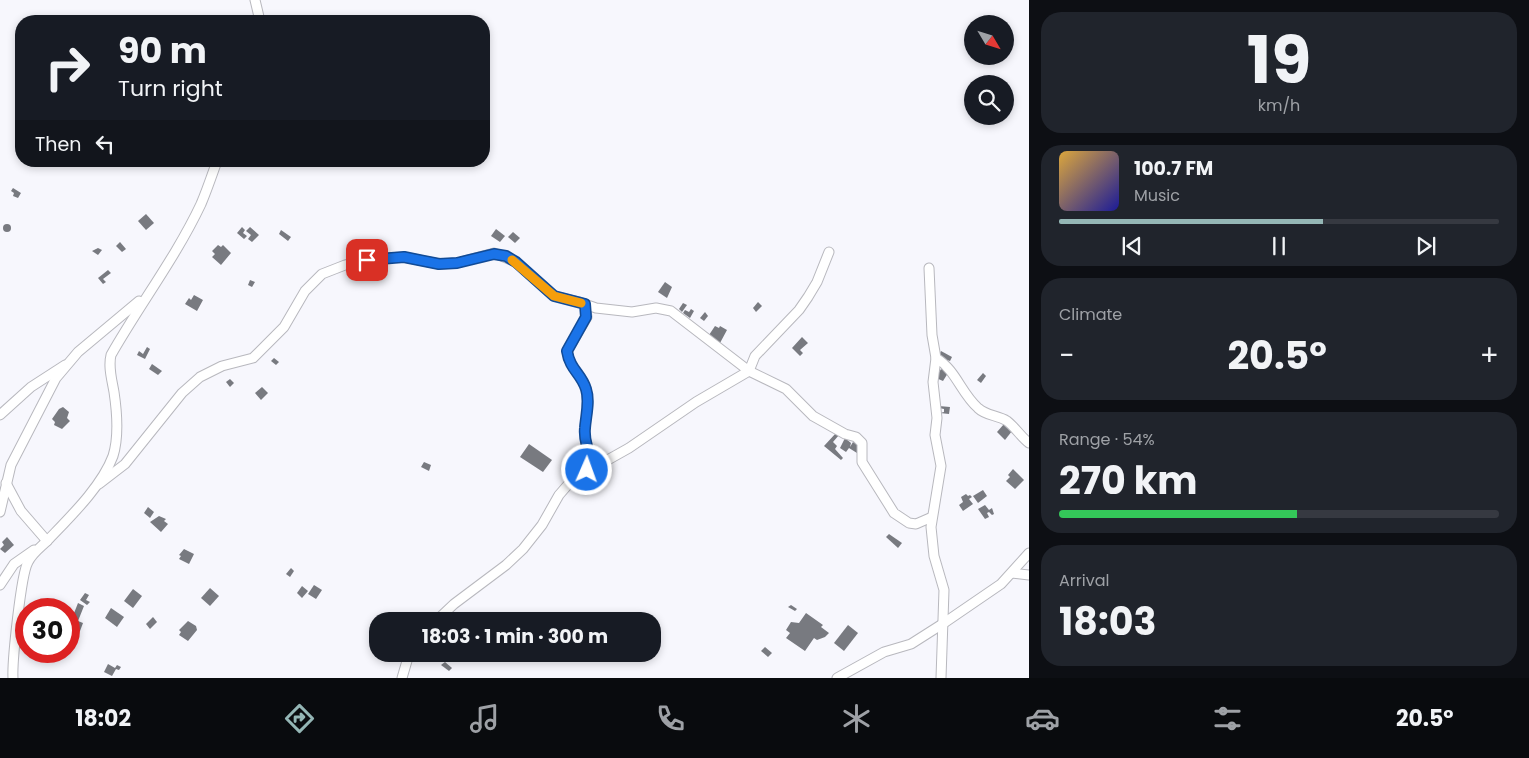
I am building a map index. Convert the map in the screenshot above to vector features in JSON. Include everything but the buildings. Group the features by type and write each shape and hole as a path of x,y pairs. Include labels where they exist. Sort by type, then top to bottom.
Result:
{"street":[{"path":"255,0 259,15"},
{"path":"99,484 113,455 115,445 116,404 109,362 131,319 173,256 201,204 215,167"},
{"path":"446,612 523,549 542,526 559,494 572,480 629,448 696,402 749,371 755,356 762,347 799,310 808,297 830,252"},
{"path":"13,678 14,652 24,570 28,561 99,484 125,464 182,393 200,377 222,366 253,358 272,342 284,327 305,291 322,274 345,265 367,260 404,257 439,264 457,263 494,254 506,256 516,262 554,296 596,308 632,312 656,308 671,311 749,371 786,389 813,416 845,434 856,437 862,443 862,462 894,513 902,519 916,524 932,517"},
{"path":"929,268 932,335 936,358 933,382 937,418 935,436 940,477 932,517 934,556 944,590 941,678"},
{"path":"0,512 6,483 17,452 56,378 67,364 147,294"},
{"path":"585,304 586,317 567,351 572,368 581,377 587,390 588,416 584,429 591,459 587,470"},
{"path":"936,358 947,364 958,380 960,387 978,408 989,416 1006,420 1029,444"},
{"path":"0,415 31,387 53,371 67,364"},
{"path":"6,483 21,511 44,543"},
{"path":"0,585 14,564 44,543"},
{"path":"837,678 884,652 911,644 944,623 1001,584 1029,553"},
{"path":"1012,573 1029,575"},
{"path":"402,678 407,662"}],"slow traffic":[{"path":"512,260 526,270 554,296 581,303"}],"route":[{"path":"367,260 404,257 439,264 457,263 494,254 506,256 526,270 554,296 585,304 586,317 567,351 572,368 581,377 587,390 588,416 584,429 591,459 587,470"}]}
